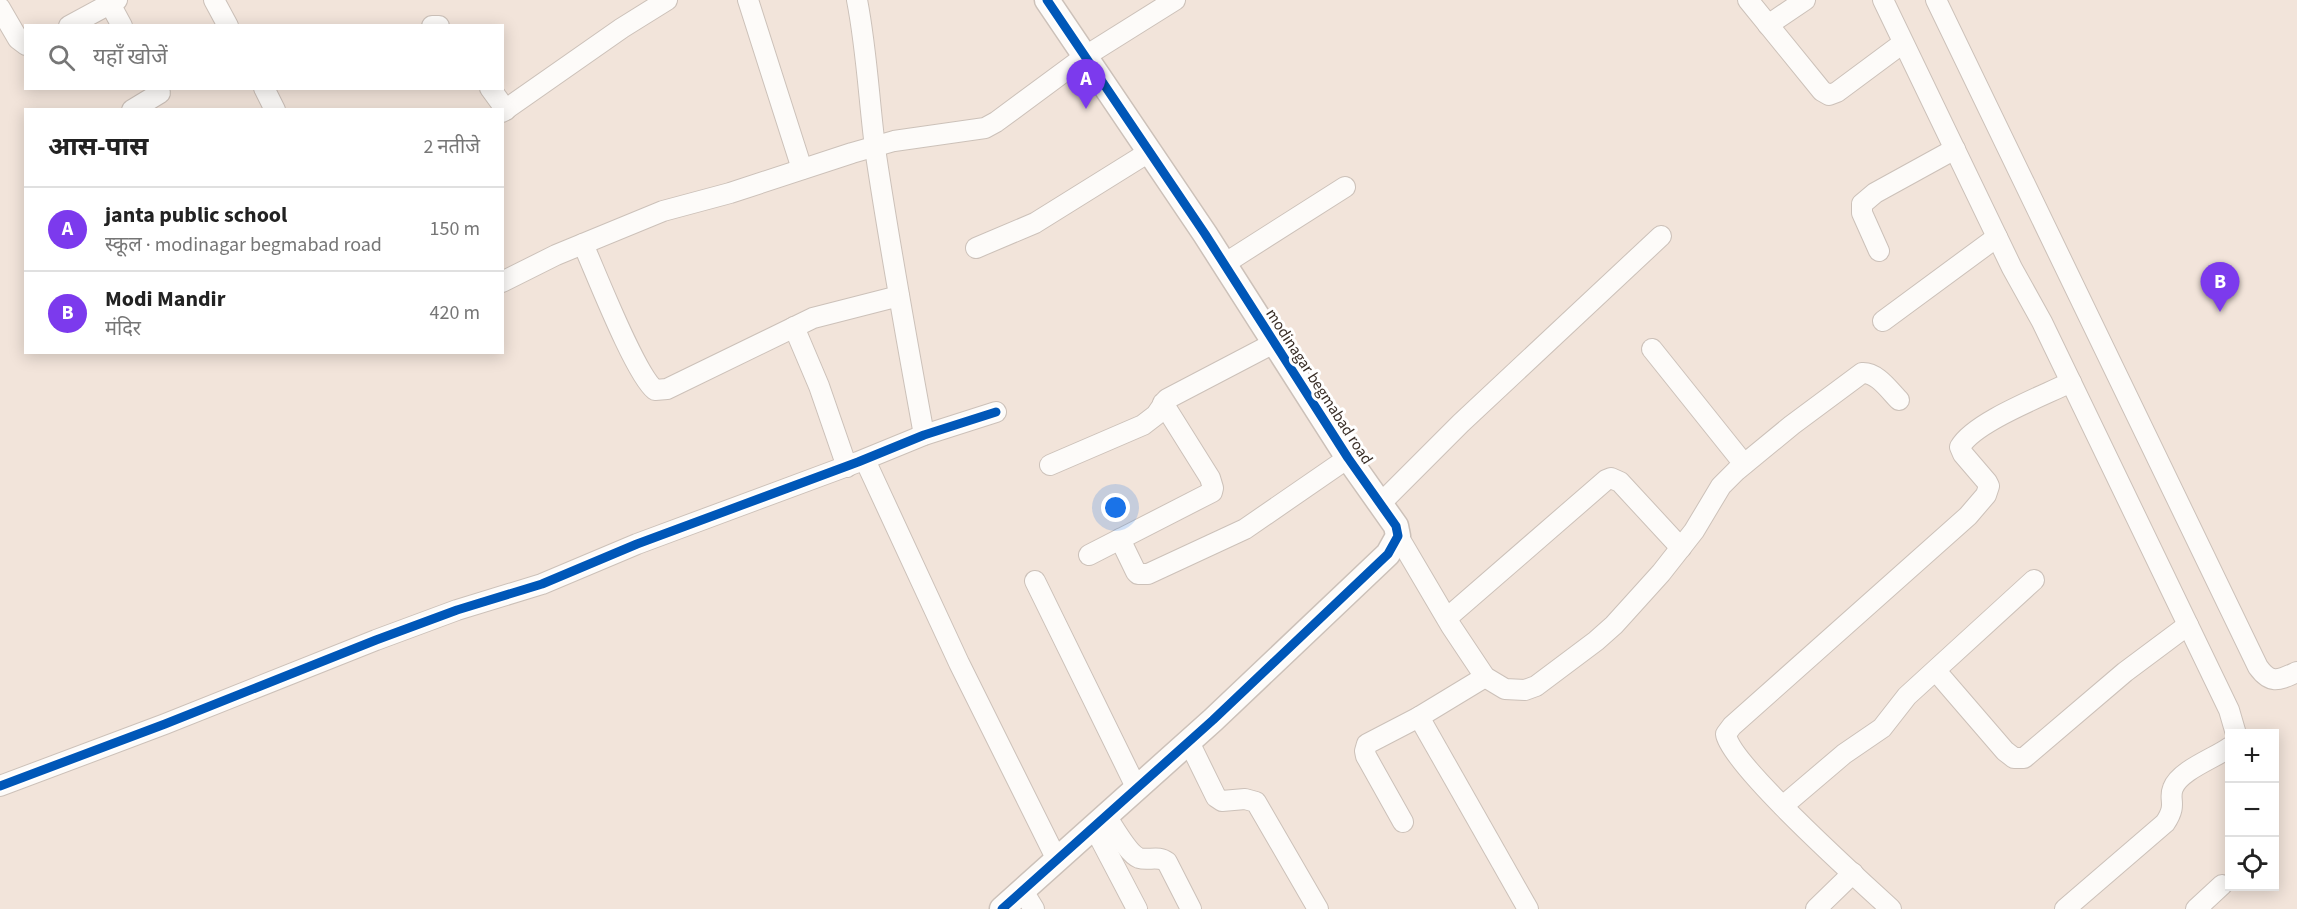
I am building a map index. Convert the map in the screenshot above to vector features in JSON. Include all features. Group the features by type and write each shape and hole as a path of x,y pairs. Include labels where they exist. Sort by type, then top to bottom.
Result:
{"street":[{"path":"214,0 227,24"},
{"path":"504,111 622,28 667,0"},
{"path":"748,0 802,169"},
{"path":"857,0 868,72 875,146 924,435"},
{"name":"modinagar begmabad road","path":"1047,0 1224,264 1348,458 1381,503 1396,526 1398,536"},
{"path":"504,281 583,244 663,212 875,146 912,138 985,128 1084,57 1174,0"},
{"path":"1748,0 1822,91 1829,94 1837,92 1903,43"},
{"path":"1768,25 1805,0"},
{"path":"1883,0 1997,237 2071,382 2229,710 2235,729"},
{"path":"1936,0 2134,415 2258,667 2265,677 2273,680 2297,672"},
{"path":"72,24 112,1 121,24"},
{"path":"0,8 18,39 24,44"},
{"path":"265,90 274,108"},
{"path":"491,90 502,108"},
{"path":"137,108 162,97"},
{"path":"1880,251 1862,213 1862,204 1875,193 1955,149"},
{"path":"976,248 1035,223 1149,152"},
{"path":"1224,264 1345,187"},
{"path":"1381,503 1461,423 1661,236"},
{"path":"1883,321 1997,237"},
{"path":"583,244 631,351 645,378 655,390 666,389 813,318 899,296"},
{"path":"794,327 856,463 1057,860"},
{"path":"1050,465 1143,425 1156,415 1163,403 1174,394 1274,343"},
{"path":"1652,349 1744,464"},
{"path":"1398,536 1485,677 1495,685 1514,690 1525,690 1536,686 1614,625 1681,548 1705,515 1721,486 1792,425 1862,373 1867,372 1875,377 1899,400"},
{"path":"1891,909 1783,806 1732,748 1726,734 1731,726 1968,516 1986,495 1989,486 1987,482 1963,454 1960,447 1965,438 1983,426 2071,382"},
{"path":"1089,555 1208,495 1213,488 1210,478 1163,403"},
{"path":"0,786 165,724 376,640 457,610 542,584 637,544 856,463 924,435 996,412"},
{"path":"1120,539 1136,572 1148,574 1245,529 1348,458"},
{"path":"1447,618 1611,478 1620,482 1681,548"},
{"path":"1002,909 1028,900 1057,860 1137,789 1388,554 1398,536"},
{"path":"1783,806 1844,754 1882,728 1907,696 2034,580"},
{"path":"1035,581 1137,789"},
{"path":"1936,670 2005,751 2014,758 2024,758 2125,672 2188,625"},
{"path":"1403,822 1366,756 1365,748 1372,741 1419,717 1485,677"},
{"path":"1419,717 1528,909"},
{"path":"1181,747 1216,797 1222,801 1245,799 1256,802 1318,909"},
{"path":"2065,909 2165,823 2172,812 2172,789 2178,781 2225,750"},
{"path":"1100,822 1137,909"},
{"path":"1100,822 1134,855 1144,859 1163,859 1167,862 1191,909"},
{"path":"1816,909 1853,873"},
{"path":"2196,909 2222,885"}],"cycle path":[{"path":"1002,909 1213,720 1388,554 1398,536 1396,526 1348,458 1205,234 1047,0"},
{"path":"0,786 165,724 376,640 457,610 542,584 637,544 858,462 924,435 996,412"}],"place":[{"name":"janta public school","path":"1086,109"},
{"name":"Modi Mandir","path":"2220,312"}]}
